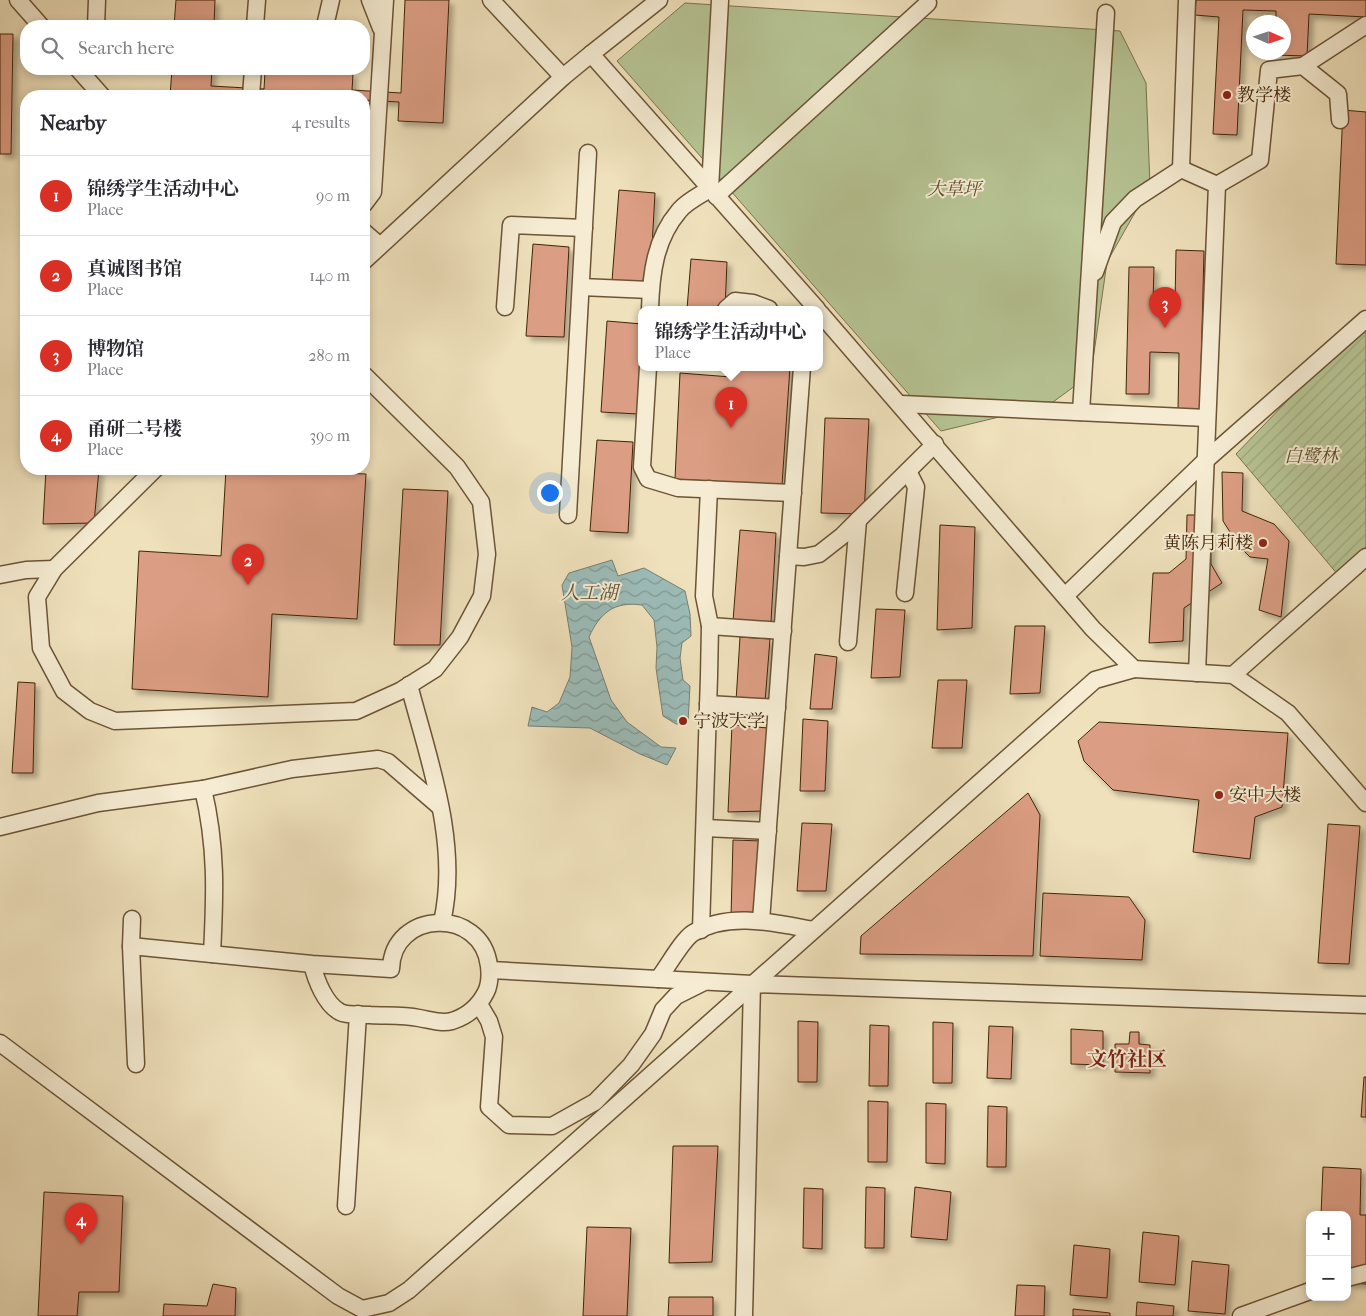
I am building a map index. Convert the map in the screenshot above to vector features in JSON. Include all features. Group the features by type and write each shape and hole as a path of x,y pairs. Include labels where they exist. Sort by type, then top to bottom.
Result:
{"street":[{"path":"18,0 36,20"},
{"path":"96,20 97,0"},
{"path":"255,20 257,0"},
{"path":"326,20 331,0"},
{"path":"370,0 382,33"},
{"path":"370,196 373,192 385,0"},
{"path":"491,0 563,76"},
{"path":"370,255 563,76 659,0"},
{"path":"713,192 720,0"},
{"path":"1181,169 1188,0"},
{"path":"650,306 651,276 661,237 680,210 713,192 928,3"},
{"path":"1081,412 1106,13"},
{"path":"1217,185 1260,160 1270,70 1303,66 1366,25"},
{"path":"591,54 713,192 810,306"},
{"path":"1303,66 1338,94 1340,120"},
{"path":"83,75 96,90"},
{"path":"96,75 98,90"},
{"path":"251,90 253,75"},
{"path":"568,516 588,153"},
{"path":"1181,169 1217,185"},
{"path":"1088,288 1113,222 1135,199 1181,169"},
{"path":"1197,673 1217,185"},
{"path":"505,307 511,225 584,228"},
{"path":"370,238 379,246"},
{"path":"581,286 650,290"},
{"path":"729,306 735,301 761,306"},
{"path":"823,315 1093,629 1134,669"},
{"path":"1065,596 1206,460 1366,319"},
{"path":"648,371 642,467 648,479 678,488 793,493"},
{"path":"761,921 802,371"},
{"path":"149,475 54,569 37,597 41,648 64,691 90,711 115,721 356,711 409,685 435,669 460,637 482,596 487,554 482,502 457,467 370,381"},
{"path":"901,404 1207,418"},
{"path":"788,556 804,557 819,554 858,520 935,444"},
{"path":"905,593 916,487 908,471"},
{"path":"701,930 710,626 704,596 709,489"},
{"path":"848,642 858,520"},
{"path":"1233,675 1366,557"},
{"path":"0,575 54,569"},
{"path":"710,626 783,630"},
{"path":"0,1043 338,1296 362,1309 388,1303 409,1290 1094,680 1134,669 1233,675 1288,713 1366,803"},
{"path":"409,685 439,806 448,862 448,896 442,922"},
{"path":"708,704 777,708"},
{"path":"0,827 98,803 202,789 292,770 378,759 388,762 439,806"},
{"path":"202,789 211,822 215,863 212,954"},
{"path":"705,828 768,831"},
{"path":"132,918 131,946 136,1064"},
{"path":"658,979 692,934 720,922 761,921 813,930"},
{"path":"131,946 312,964 391,969 397,947 407,934 421,925 442,922 454,924 469,931 481,942 488,957 490,970 487,990 479,1004 466,1015 451,1021 434,1022 418,1018 341,1013 330,1003 314,974 312,964"},
{"path":"490,970 752,984 1366,1005"},
{"path":"479,1004 489,1021 494,1037 489,1107 509,1125 552,1126 595,1102 631,1065 652,1034 663,1010 676,996 704,982"},
{"path":"744,1316 752,984"},
{"path":"346,1206 358,1014"},
{"path":"1351,1277 1366,1273"},
{"path":"1241,1316 1306,1292"}],"green space":[{"name":"大草坪","path":"685,3 1120,31 1146,83 1150,186 1107,262 1091,374 1049,405 941,431 617,61"},
{"name":"白鹭林","path":"1366,319 1366,550 1339,576 1236,454"}],"water":[{"name":"人工湖","path":"612,560 618,576 644,568 685,591 690,614 691,636 682,643 680,658 683,680 690,686 688,723 676,724 663,716 656,668 657,647 654,620 642,605 623,605 609,610 598,621 589,637 611,700 627,722 661,747 676,748 667,765 640,754 590,728 528,726 532,707 547,712 559,703 570,677 572,647 562,585 569,573"}],"building":[{"path":"176,0 215,0 214,20 174,20"},
{"path":"405,0 449,0 443,123 398,121 399,102 370,100 370,91 401,93"},
{"name":"教学楼","path":"1196,0 1366,0 1366,17 1309,14 1307,56 1291,56 1291,15 1276,15 1276,11 1243,10 1237,135 1213,134 1219,17 1195,15"},
{"path":"0,34 13,34 11,154 0,154"},
{"path":"172,75 212,75 211,86 264,89 265,75 353,75 352,90 170,90"},
{"name":"教学楼","path":"1343,110 1366,112 1366,265 1336,264"},
{"path":"619,190 655,193 650,283 612,281"},
{"path":"533,244 569,247 564,337 526,336"},
{"path":"1176,250 1204,251 1200,409 1178,409 1179,353 1150,352 1149,394 1126,394 1129,267 1154,267 1153,303 1175,304"},
{"path":"691,259 727,262 725,306 687,306"},
{"path":"607,321 638,324 638,371 640,371 638,414 601,412"},
{"path":"731,371 790,371 782,485 675,479 680,373 731,377"},
{"path":"825,418 869,419 864,514 821,513"},
{"path":"597,440 633,442 628,533 590,531"},
{"name":"黄陈月莉楼","path":"1222,472 1243,473 1242,511 1274,524 1289,541 1281,617 1259,610 1268,559 1250,557 1239,546 1223,521"},
{"path":"46,475 98,475 94,523 43,524"},
{"path":"226,475 366,475 357,619 272,614 268,697 132,689 139,551 221,556"},
{"path":"403,489 448,491 440,645 394,645"},
{"path":"1187,515 1210,515 1211,564 1222,583 1184,608 1183,641 1149,643 1153,573 1169,573 1186,559"},
{"path":"940,525 975,527 972,628 937,630"},
{"path":"740,530 776,533 771,622 733,621"},
{"path":"876,609 905,610 900,677 871,678"},
{"path":"1015,626 1045,626 1040,693 1010,694"},
{"path":"740,637 770,639 765,702 736,701"},
{"path":"815,654 837,657 832,709 810,709"},
{"path":"938,680 967,680 962,748 932,748"},
{"path":"18,682 35,683 33,773 12,773"},
{"path":"803,719 828,721 825,791 800,791"},
{"name":"安中大楼","path":"1099,722 1288,733 1282,807 1255,817 1250,859 1193,852 1199,800 1113,790 1084,761 1078,741"},
{"path":"732,725 768,728 764,811 728,812"},
{"path":"1028,793 1040,815 1033,956 860,954 861,936"},
{"path":"802,823 832,824 826,891 797,891"},
{"path":"1328,824 1360,826 1349,964 1318,963"},
{"path":"733,840 762,841 758,916 731,917"},
{"path":"1043,893 1129,897 1145,920 1142,960 1040,956"},
{"path":"798,1021 818,1022 817,1082 798,1082"},
{"path":"933,1022 953,1023 952,1083 933,1083"},
{"path":"870,1025 889,1026 888,1086 869,1086"},
{"path":"989,1026 1013,1027 1011,1079 987,1078"},
{"path":"1071,1029 1103,1031 1103,1065 1071,1064"},
{"path":"1130,1032 1139,1032 1139,1044 1150,1045 1150,1073 1115,1072 1115,1044 1129,1044"},
{"path":"1364,1077 1366,1077 1366,1117 1361,1117"},
{"path":"868,1101 888,1102 887,1162 868,1162"},
{"path":"926,1103 946,1104 945,1164 926,1163"},
{"path":"988,1106 1007,1107 1006,1167 987,1167"},
{"path":"673,1146 718,1146 712,1262 669,1263"},
{"path":"1323,1167 1361,1169 1360,1215 1366,1215 1366,1284 1351,1283 1351,1211 1321,1211"},
{"path":"866,1187 885,1188 884,1248 865,1248"},
{"path":"915,1187 951,1192 947,1240 911,1237"},
{"path":"804,1188 823,1189 822,1249 803,1248"},
{"path":"44,1192 123,1196 119,1292 79,1292 77,1316 38,1316"},
{"path":"587,1227 631,1228 627,1316 583,1316"},
{"path":"1143,1232 1179,1236 1175,1285 1139,1282"},
{"path":"1074,1245 1110,1249 1107,1298 1070,1295"},
{"path":"1192,1261 1229,1265 1225,1314 1188,1311"},
{"path":"213,1284 236,1288 235,1316 163,1316 164,1304 207,1306"},
{"path":"1017,1285 1045,1286 1044,1316 1015,1316"},
{"path":"669,1297 713,1297 713,1316 668,1316"},
{"path":"1137,1302 1174,1306 1173,1316 1136,1316"},
{"path":"1073,1309 1110,1313 1110,1316 1073,1316"}],"place":[{"name":"教学楼","path":"1227,95"},
{"name":"博物馆","path":"1165,328"},
{"name":"锦绣学生活动中心","path":"731,428"},
{"name":"黄陈月莉楼","path":"1263,543"},
{"name":"真诚图书馆","path":"248,585"},
{"name":"宁波大学","path":"683,721"},
{"name":"安中大楼","path":"1219,795"},
{"name":"甬研二号楼","path":"81,1244"}],"district":[{"name":"文竹社区","path":"1127,1059"}]}
